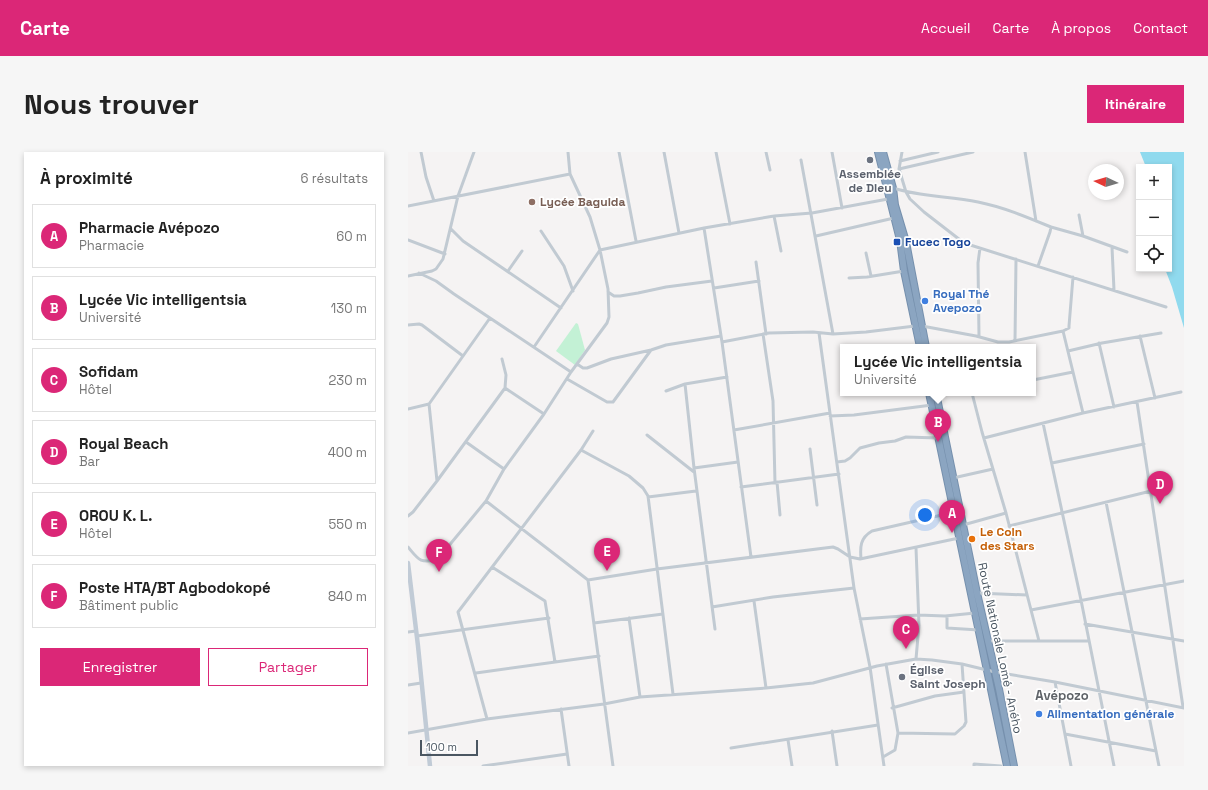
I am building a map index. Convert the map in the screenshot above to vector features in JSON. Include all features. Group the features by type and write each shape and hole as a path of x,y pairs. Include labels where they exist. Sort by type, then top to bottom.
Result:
{"highway":[{"path":"878,152 906,242 920,344"},
{"path":"883,152 891,180 888,199 900,240 904,271 918,326 925,344"},
{"name":"Route Nationale Lomé - Aného","path":"931,396 1007,766"},
{"name":"Route Nationale Lomé - Aného","path":"937,396 1014,766"}],"street":[{"path":"421,152 426,177 434,201"},
{"path":"408,276 436,269 441,262 445,254 458,196 474,152"},
{"path":"408,546 420,560 424,562 437,560 486,501 504,469 607,323 609,317 607,279 590,217 570,174 568,152"},
{"path":"619,152 636,241"},
{"path":"664,152 679,233"},
{"path":"716,152 730,224"},
{"path":"766,152 770,170"},
{"path":"832,152 842,208"},
{"path":"902,152 899,169 906,192 916,205 964,243 1166,307"},
{"path":"900,161 938,152"},
{"path":"899,169 973,152"},
{"path":"1025,152 1036,221"},
{"path":"801,160 833,334"},
{"path":"408,206 570,174"},
{"path":"889,188 906,192 978,202 1004,209 1051,227 1083,236 1127,252"},
{"path":"534,347 600,250 636,241 704,228 774,216 812,214 888,199"},
{"path":"1079,215 1083,236"},
{"path":"774,216 781,251"},
{"path":"816,236 894,218"},
{"path":"1038,266 1051,227"},
{"path":"704,228 722,336 751,557"},
{"path":"451,229 463,241 561,308"},
{"path":"541,231 564,266 573,291"},
{"path":"408,240 445,254"},
{"path":"1112,247 1114,290"},
{"path":"979,336 978,263 980,248"},
{"path":"508,271 522,251"},
{"path":"866,253 871,276"},
{"path":"1016,259 1016,341"},
{"path":"756,262 773,401 776,483 780,515"},
{"path":"849,278 904,271"},
{"path":"419,273 436,281 571,372"},
{"path":"722,342 765,334 833,334 918,326 979,336 1003,342 1016,341 1063,331 1069,328 1073,277"},
{"path":"608,292 614,296 620,296 666,287 712,281"},
{"path":"714,288 759,281"},
{"path":"437,481 429,404 490,318"},
{"path":"408,325 422,325 463,356"},
{"path":"1063,331 1083,413"},
{"path":"818,333 854,588 870,668 884,766"},
{"path":"1068,351 1099,343 1161,333"},
{"path":"577,364 583,368 587,368 618,357 651,350 666,345 722,336"},
{"path":"1140,336 1155,398"},
{"path":"1099,343 1114,407"},
{"path":"567,379 608,402 613,402 651,350"},
{"path":"408,516 413,512 437,481 505,388 506,375 502,359"},
{"path":"1036,379 1073,372"},
{"path":"666,391 685,384 727,377"},
{"path":"685,384 696,491 715,629"},
{"path":"505,388 544,414"},
{"path":"984,438 1083,413 1181,392"},
{"path":"973,396 1006,513 1039,641"},
{"path":"408,733 487,719 604,704 640,697 813,683 886,664 916,660 932,660 962,664 995,672 1055,682 1184,708 1137,402"},
{"path":"408,409 429,404"},
{"path":"734,430 830,414 854,415 932,404"},
{"path":"1043,423 1081,600 1114,766"},
{"path":"487,719 458,612 581,450 593,431"},
{"path":"647,435 694,470 738,462"},
{"path":"837,462 845,461 850,458 860,448 879,443 894,441 906,437 940,438"},
{"path":"466,442 504,469"},
{"path":"1052,463 1144,444"},
{"path":"810,449 817,505"},
{"path":"581,450 629,476 642,488 648,498 673,694"},
{"path":"953,478 993,469"},
{"path":"741,487 838,474"},
{"path":"648,498 696,491"},
{"path":"1009,526 1151,491"},
{"path":"486,501 588,580 613,766"},
{"path":"1106,502 1159,766"},
{"path":"861,559 860,547 863,539 872,531 955,512"},
{"path":"963,525 1006,513"},
{"path":"588,580 706,562 833,547 850,557 861,559 960,538"},
{"path":"916,548 918,615 916,660"},
{"path":"408,563 430,766"},
{"path":"492,567 543,599 546,604 555,662"},
{"path":"1031,610 1184,581"},
{"path":"712,607 854,588"},
{"path":"977,593 1027,595"},
{"path":"754,601 766,688"},
{"path":"860,619 918,615 947,616 975,613"},
{"path":"594,623 663,614"},
{"path":"947,616 947,628 979,630"},
{"path":"408,632 416,634 463,630 548,618"},
{"path":"629,618 640,697"},
{"path":"1085,624 1184,641"},
{"path":"988,641 1089,641"},
{"path":"476,674 599,656"},
{"path":"883,757 895,750 898,732 892,708 886,664"},
{"path":"898,732 955,734 964,726 966,722 962,664"},
{"path":"1055,682 1071,766"},
{"path":"408,685 421,683"},
{"path":"892,708 935,696 964,692"},
{"path":"561,709 569,766"},
{"path":"730,748 878,725"},
{"path":"832,732 836,766"},
{"path":"1065,734 1156,751"},
{"path":"788,740 792,766"},
{"path":"483,766 567,754"},
{"path":"974,766 974,764 1001,766"}],"green space":[{"path":"576,323 578,324 585,350 575,365 556,351"}],"water":[{"path":"1140,152 1184,152 1184,328 1166,272 1172,272 1172,164 1145,164"}],"place":[{"name":"Assemblée de Dieu","path":"870,160"},
{"name":"Lycée Baguida","path":"532,202"},
{"name":"Fucec Togo","path":"897,242"},
{"name":"Royal Thé Avepozo","path":"925,301"},
{"name":"Lycée Vic intelligentsia","path":"938,442"},
{"name":"Royal Beach","path":"1160,504"},
{"name":"Pharmacie Avépozo","path":"952,533"},
{"name":"Le Coin des Stars","path":"972,539"},
{"name":"OROU K. L.","path":"607,571"},
{"name":"Poste HTA/BT Agbodokopé","path":"439,572"},
{"name":"Sofidam","path":"906,649"},
{"name":"Église Saint Joseph","path":"902,677"},
{"name":"Alimentation générale","path":"1039,714"}],"district":[{"name":"Avépozo","path":"1062,695"}]}
